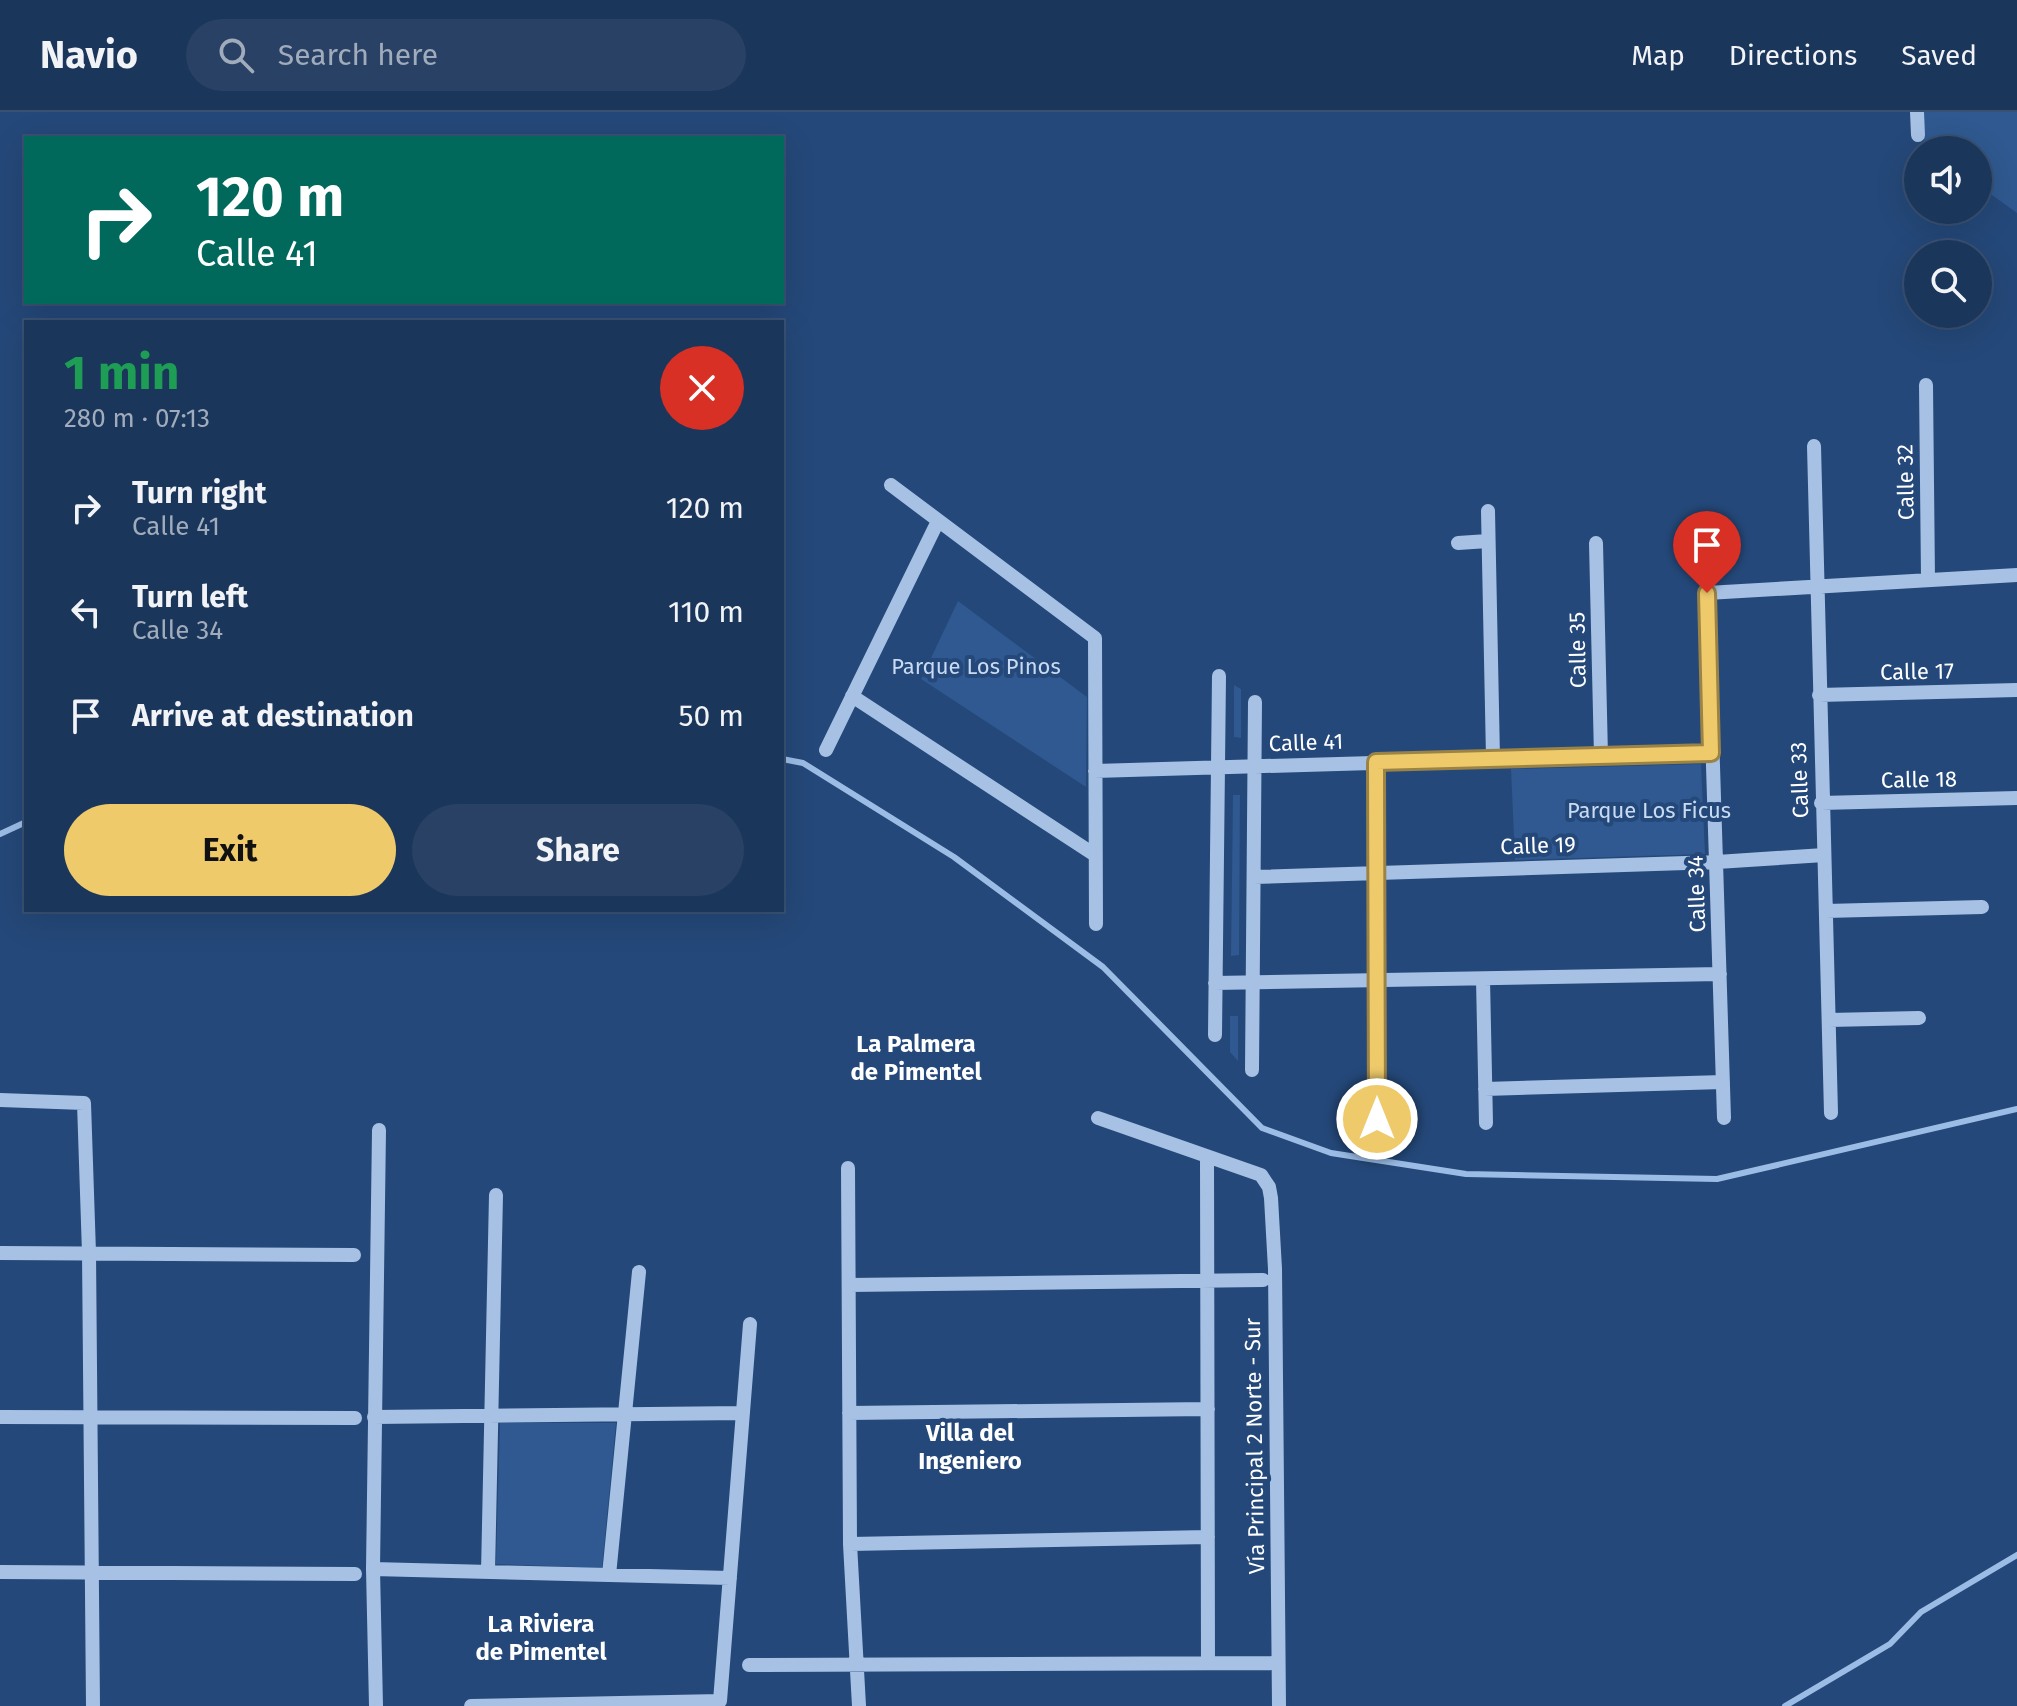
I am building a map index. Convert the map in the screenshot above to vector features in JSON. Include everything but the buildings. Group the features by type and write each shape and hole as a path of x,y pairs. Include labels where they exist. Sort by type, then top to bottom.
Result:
{"street":[{"path":"1917,112 1918,135"},
{"name":"Calle 32","path":"1926,385 1928,579"},
{"name":"Calle 33","path":"1814,446 1831,1113"},
{"path":"891,485 1095,638 1096,924"},
{"path":"1488,511 1493,758"},
{"path":"826,750 938,521"},
{"path":"1458,543 1488,541"},
{"name":"Calle 35","path":"1596,543 1601,756"},
{"name":"Calle 34","path":"1707,574 1724,1118"},
{"path":"1707,593 2017,575"},
{"path":"1215,1035 1219,676"},
{"name":"Calle 17","path":"1819,695 2017,690"},
{"path":"852,696 1095,855"},
{"path":"1252,1070 1255,702"},
{"name":"Calle 41","path":"1095,771 1711,753"},
{"path":"1376,762 1377,1119"},
{"name":"Calle 18","path":"1821,803 2017,798"},
{"name":"Calle 19","path":"1254,877 1717,862 1824,855"},
{"path":"1826,911 1982,907"},
{"path":"1215,983 1720,974"},
{"path":"1483,979 1486,1123"},
{"path":"1829,1020 1919,1018"},
{"path":"1485,1089 1723,1082"},
{"path":"0,1100 84,1103 89,1253 93,1706"},
{"path":"1098,1118 1207,1157"},
{"path":"376,1706 373,1569 379,1130"},
{"name":"Vía Principal 2 Norte - Sur","path":"1208,1663 1207,1157 1261,1175 1269,1187 1275,1269 1279,1706"},
{"path":"848,1168 850,1544 859,1706"},
{"path":"488,1572 496,1195"},
{"path":"0,1253 354,1255"},
{"path":"609,1575 639,1272"},
{"path":"849,1285 1263,1280"},
{"path":"471,1706 720,1701 750,1324"},
{"path":"849,1413 1208,1409"},
{"path":"374,1417 743,1413"},
{"path":"0,1417 355,1418"},
{"path":"850,1544 1208,1537"},
{"path":"373,1569 730,1578"},
{"path":"0,1572 355,1574"},
{"path":"749,1665 1272,1663"}],"green space":[{"path":"1923,112 2017,112 2017,213 1992,195 1992,136 1924,136"},
{"name":"Parque Los Pinos","path":"958,601 1087,697 1086,787 921,679"},
{"path":"1234,685 1241,689 1241,738 1234,737"},
{"name":"Parque Los Ficus","path":"1701,764 1705,854 1515,860 1511,769"},
{"path":"1233,795 1240,795 1239,955 1231,956"},
{"path":"1230,1016 1238,1016 1238,1061 1230,1052"},
{"path":"500,1423 616,1423 602,1568 496,1564"}],"waterway":[{"path":"784,759 803,763 954,857 1103,967 1262,1128 1331,1153 1466,1174 1717,1179 2017,1109"},
{"path":"0,834 24,823"},
{"path":"1785,1706 1890,1644 1921,1612 2017,1555"}],"district":[{"name":"La Palmera de Pimentel","path":"916,1058"},
{"name":"Villa del Ingeniero","path":"970,1447"},
{"name":"La Riviera de Pimentel","path":"541,1638"}],"route":[{"path":"1377,1119 1376,762 1711,753 1707,593"}]}
